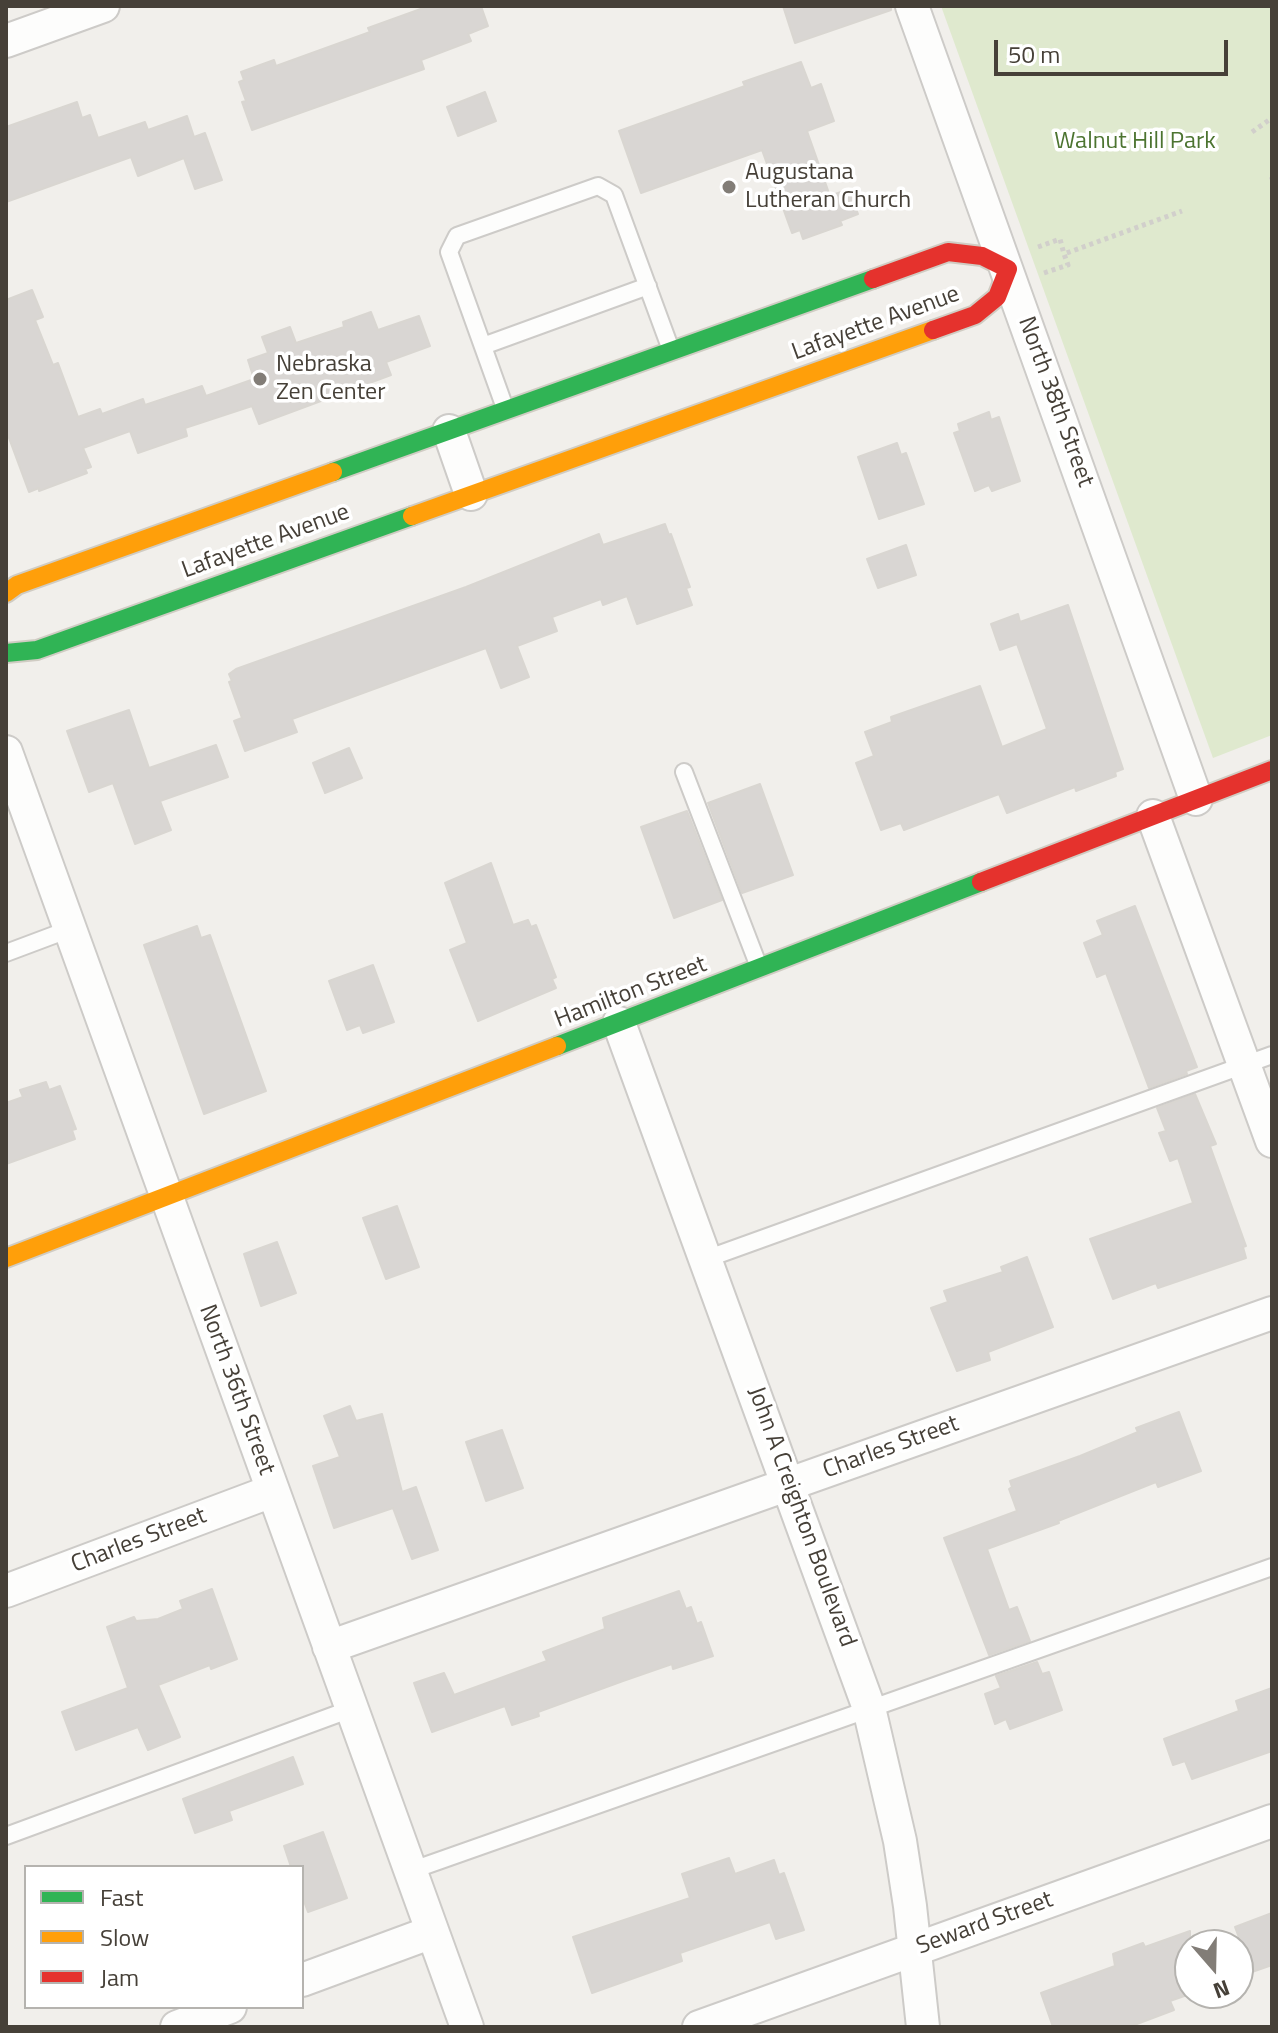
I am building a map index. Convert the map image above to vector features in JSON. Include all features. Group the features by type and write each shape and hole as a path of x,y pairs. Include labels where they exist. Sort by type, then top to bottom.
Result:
{"street":[{"path":"6,41 103,6"},
{"name":"North 38th Street","path":"912,6 1023,265 1196,799"},
{"name":"Lafayette Avenue","path":"6,593 17,585 948,252 1023,265 997,297 975,315 37,650 6,653"},
{"path":"449,431 471,494"},
{"name":"North 36th Street","path":"6,752 467,2027"},
{"name":"Hamilton Street","path":"6,1258 1272,770"},
{"path":"1153,816 1258,1060 1272,1141"},
{"name":"John A Creighton Boulevard","path":"619,1023 869,1708 900,1841 923,2027"},
{"name":"Charles Street","path":"329,1647 1272,1313"},
{"name":"Charles Street","path":"6,1591 272,1491"},
{"name":"Seward Street","path":"699,2027 1272,1821"},
{"path":"304,1979 432,1932"},
{"path":"177,2027 225,2009"}],"lane":[{"path":"506,411 449,252 457,236 598,186 614,195 672,352"},
{"path":"483,346 648,286"},
{"path":"684,772 760,969"},
{"path":"6,953 70,929"},
{"path":"706,1259 1258,1060"},
{"path":"410,1871 1272,1567"},
{"path":"6,1836 351,1709"}],"path":[{"path":"1252,132 1272,118"},
{"path":"1064,254 1182,211"},
{"path":"1060,239 1068,265 1023,265 1060,239"}],"green space":[{"name":"Walnut Hill Park","path":"941,6 1272,6 1272,735 1213,758"}],"building":[{"path":"429,6 481,6 488,26 468,34 471,41 421,60 424,69 252,130 242,102 246,101 239,82 244,80 241,72 274,60 276,66 370,32 368,28"},
{"path":"783,6 891,6 891,10 795,43"},
{"path":"801,62 811,88 821,84 834,121 807,131 830,196 849,189 858,214 840,221 842,225 803,239 800,230 792,233 762,150 641,193 619,131 745,86 743,82"},
{"path":"485,92 496,121 458,136 447,107"},
{"path":"77,102 82,118 90,115 98,138 145,122 148,130 187,116 194,137 205,133 222,180 195,189 184,158 138,176 131,157 6,202 6,127"},
{"path":"32,290 43,317 35,320 53,365 58,363 78,417 100,409 102,414 143,399 145,405 202,386 206,396 254,379 248,360 268,353 262,337 290,327 296,343 344,327 343,322 371,312 378,330 419,316 430,346 386,362 391,375 259,424 252,406 185,428 187,436 138,453 130,431 83,448 91,467 85,469 87,473 29,492 6,430 6,300"},
{"path":"989,412 991,420 999,417 1020,481 992,491 989,485 975,491 954,433 960,431 958,424"},
{"path":"897,443 901,455 906,453 924,504 879,519 858,457"},
{"path":"665,524 690,587 686,588 692,605 637,624 627,596 603,605 601,599 552,617 557,631 517,646 529,677 501,688 486,648 292,719 297,732 245,751 234,721 242,718 229,682 232,681 229,674 236,669 466,587 599,534 603,545"},
{"path":"906,545 916,575 878,588 867,559"},
{"path":"1068,605 1123,769 1115,772 1116,776 1076,791 1075,787 1007,813 999,794 904,830 901,823 881,830 856,763 874,756 865,732 892,722 891,717 980,686 1002,747 1047,729 1017,644 1000,650 991,624 1018,614 1020,622"},
{"path":"129,710 149,768 216,745 228,777 160,801 171,830 135,844 113,783 89,792 67,731"},
{"path":"349,748 362,778 325,793 313,763"},
{"path":"760,784 793,875 742,893 708,803"},
{"path":"687,811 722,900 674,918 641,827"},
{"path":"491,863 513,925 528,920 531,927 536,925 556,977 552,979 556,988 478,1021 450,950 467,943 445,883"},
{"path":"1135,906 1197,1067 1186,1071 1187,1074 1149,1088 1106,973 1097,977 1084,943 1103,935 1097,921"},
{"path":"197,926 201,938 210,935 266,1091 204,1114 144,945"},
{"path":"373,965 394,1022 363,1033 360,1025 347,1030 329,981"},
{"path":"46,1082 49,1090 60,1086 76,1129 72,1130 75,1139 6,1164 6,1103 23,1097 20,1090"},
{"path":"1195,1094 1216,1144 1210,1146 1246,1246 1243,1247 1246,1258 1158,1288 1156,1283 1113,1299 1090,1239 1193,1203 1178,1158 1170,1161 1159,1133 1166,1131 1157,1108"},
{"path":"397,1206 419,1267 386,1279 363,1218"},
{"path":"277,1242 296,1293 261,1306 244,1254"},
{"path":"1027,1257 1053,1327 988,1352 990,1360 957,1371 931,1308 948,1302 944,1291 1003,1272 1001,1267"},
{"path":"350,1406 356,1421 382,1414 402,1492 416,1487 438,1550 412,1559 393,1508 334,1528 313,1466 340,1457 324,1416"},
{"path":"1179,1412 1201,1471 1158,1487 1156,1482 987,1549 1009,1610 1017,1607 1030,1641 989,1655 944,1538 1017,1511 1009,1489 1012,1487 1010,1481 1080,1456 1138,1432 1136,1428"},
{"path":"502,1430 523,1488 486,1501 466,1442"},
{"path":"212,1589 237,1659 211,1669 210,1665 158,1685 180,1737 148,1750 138,1727 76,1750 62,1712 128,1688 107,1627 134,1617 136,1621 158,1619 183,1609 180,1601"},
{"path":"679,1591 686,1609 691,1607 697,1624 701,1622 713,1656 673,1669 672,1664 538,1712 539,1716 512,1725 505,1706 432,1732 414,1683 444,1673 454,1695 547,1661 543,1652 605,1629 603,1618"},
{"path":"1037,1662 1042,1674 1049,1672 1062,1710 1010,1729 1006,1719 995,1724 985,1694 1001,1688 996,1676"},
{"path":"1272,1688 1272,1751 1192,1779 1185,1761 1173,1765 1164,1739 1239,1711 1236,1701"},
{"path":"293,1757 303,1784 229,1811 232,1820 195,1833 183,1799"},
{"path":"323,1832 347,1898 308,1912 304,1901 304,1865 290,1865 284,1846"},
{"path":"729,1858 735,1874 774,1860 779,1875 784,1873 804,1930 776,1939 770,1922 680,1953 682,1961 592,1993 573,1937 690,1898 682,1874"},
{"path":"1272,1913 1272,1965 1254,1971 1254,1929 1235,1927"},
{"path":"1174,1937 1174,2000 1170,2001 1174,2010 1129,2027 1053,2027 1041,1993 1115,1966 1113,1954 1143,1943 1145,1947"}],"traffic: fast":[{"path":"333,472 873,279"},
{"path":"6,653 37,650 412,516"},
{"path":"557,1046 981,882"}],"traffic: slow":[{"path":"412,516 933,330"},
{"path":"6,593 17,585 333,472"},
{"path":"6,1258 557,1046"}],"traffic: jam":[{"path":"873,279 948,252 982,256 1008,269 997,297 975,315 933,330"},
{"path":"981,882 1272,770"}],"place":[{"name":"Augustana Lutheran Church","path":"729,187"},
{"name":"Nebraska Zen Center","path":"260,379"}]}
